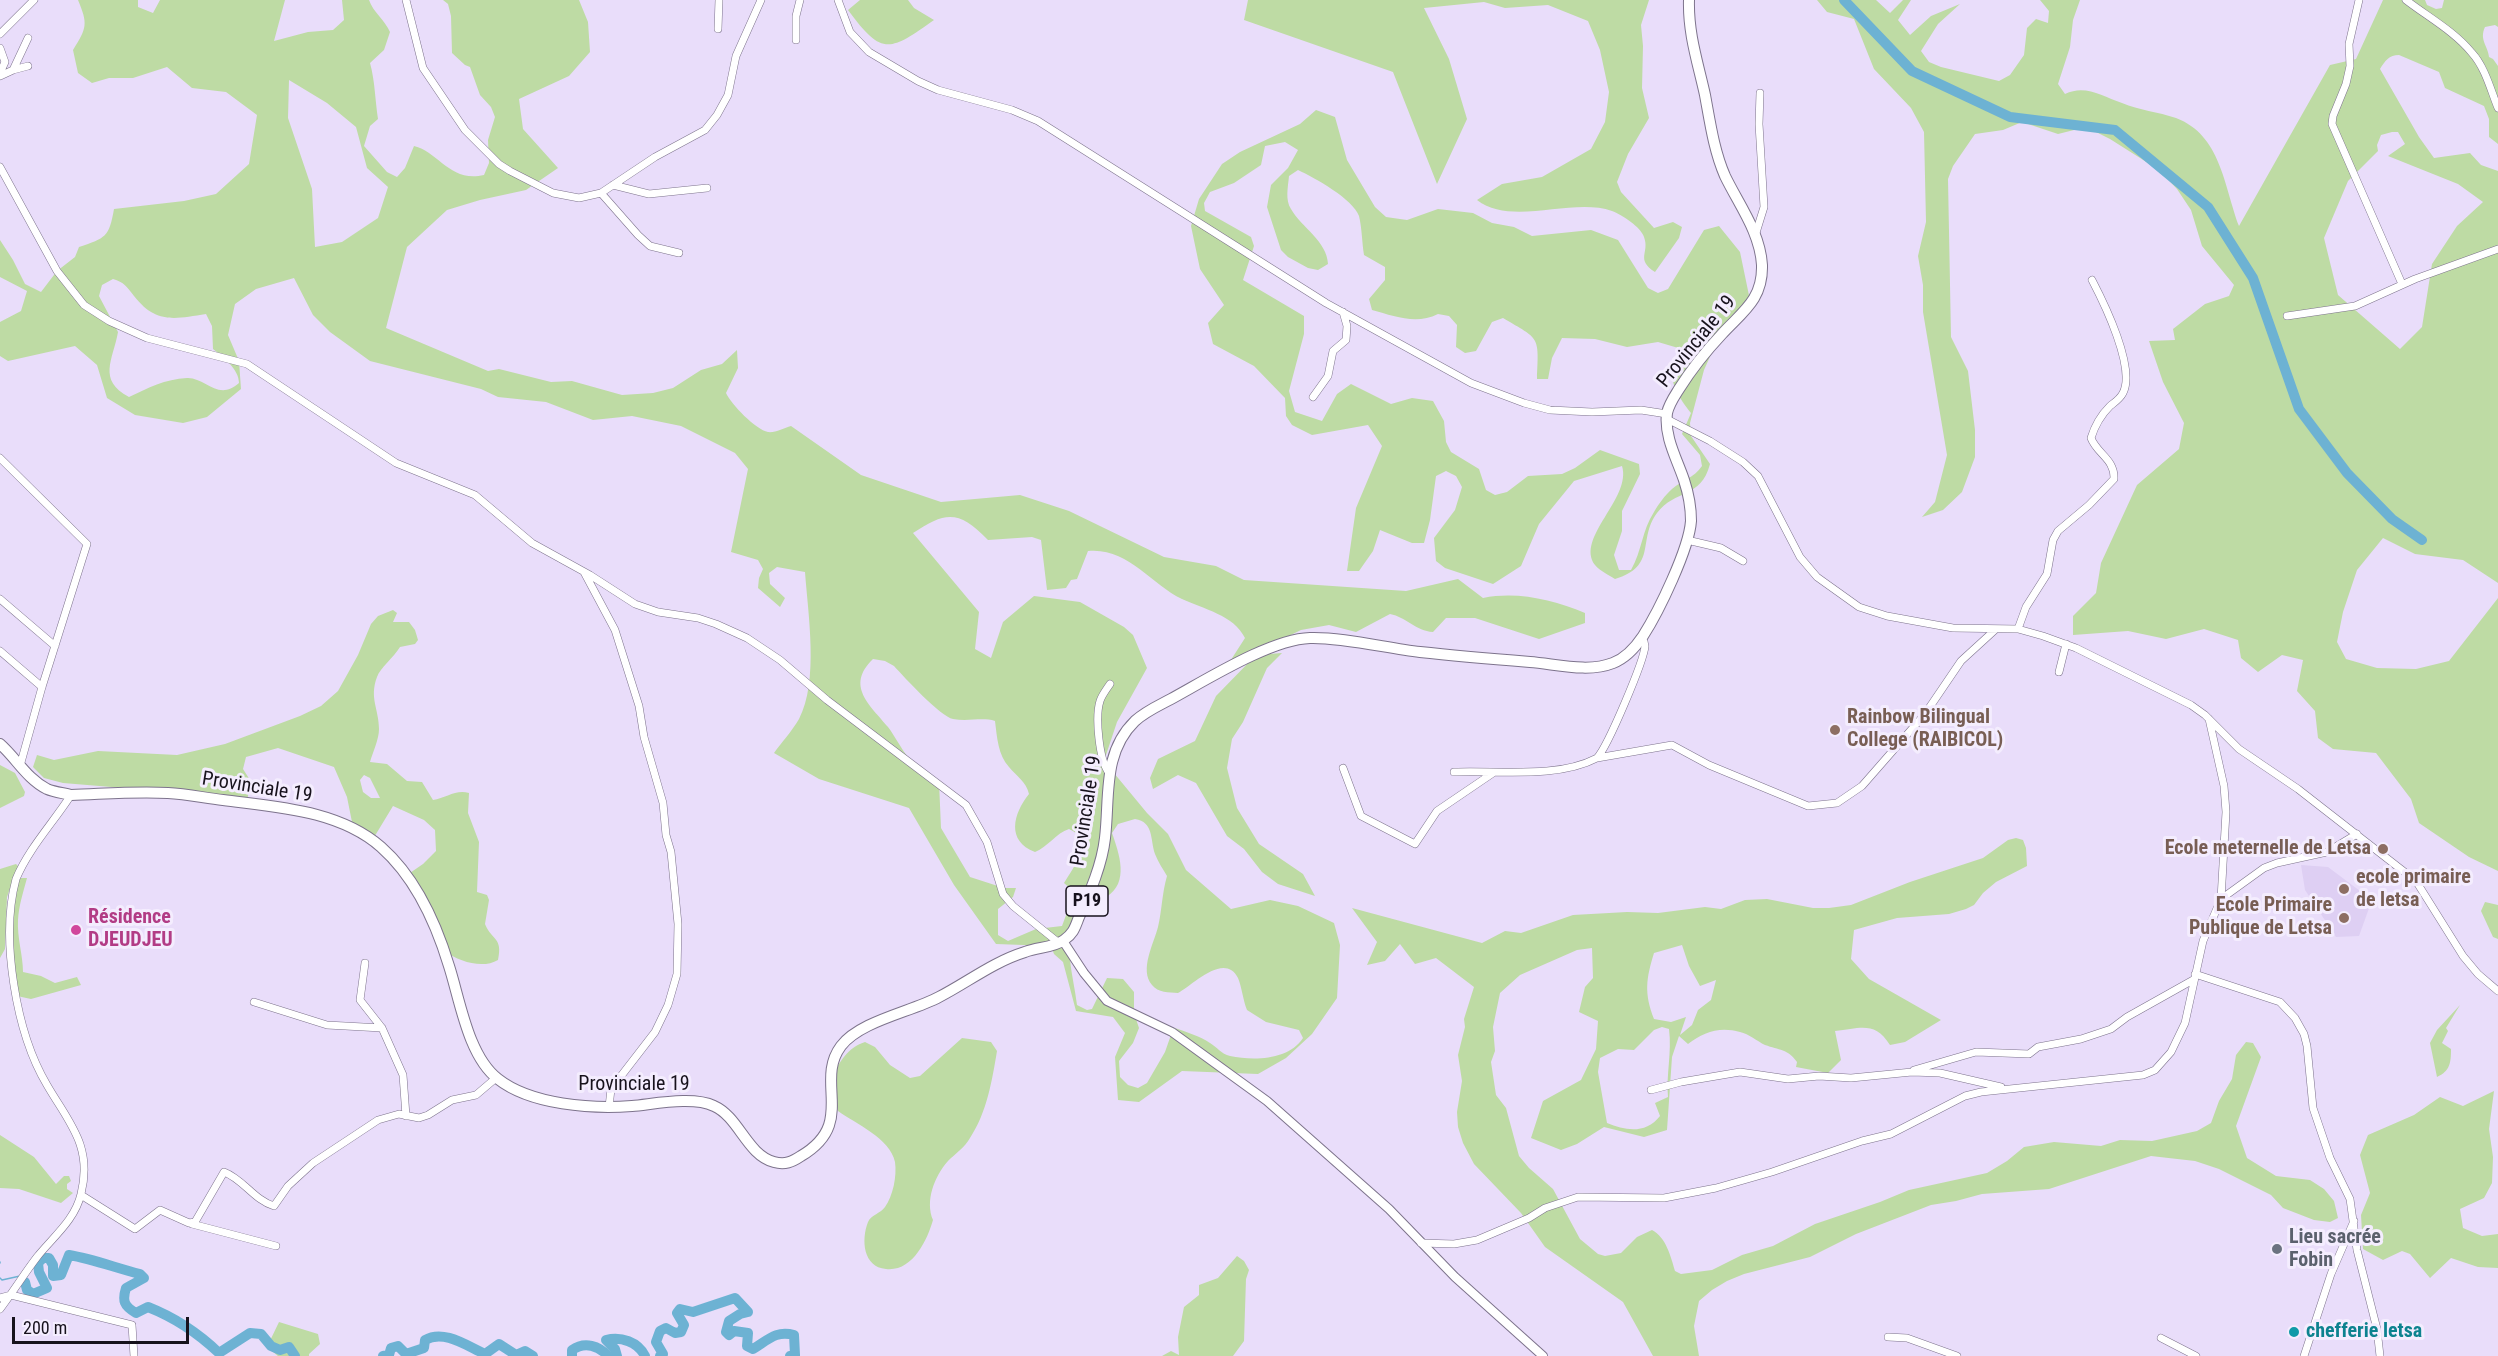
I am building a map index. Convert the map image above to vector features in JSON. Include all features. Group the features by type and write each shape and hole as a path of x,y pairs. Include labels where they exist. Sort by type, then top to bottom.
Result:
{"main road":[{"name":"Provinciale 19","path":"0,744 47,789 71,795 168,793 260,804 327,818 372,840 396,863 415,887 448,959 464,1017 476,1049 496,1078 520,1090 560,1103 609,1107 662,1102 713,1105 726,1114 760,1154 775,1162 793,1161 814,1147 830,1124 833,1114 832,1063 838,1049 853,1035 918,1008 954,989 973,975 1019,954 1061,942 1076,926 1089,895 1105,840 1109,773 1116,747 1128,729 1146,712 1226,668 1272,647 1295,640 1314,638 1422,652 1458,653 1492,660 1590,668 1620,660 1642,638 1658,610 1687,540 1691,520 1686,487 1672,448 1667,417 1673,399 1685,380 1724,331 1745,312 1758,290 1762,265 1755,236 1719,159 1691,38 1689,0"}],"street":[{"path":"0,34 34,0"},
{"path":"406,0 423,68 447,107 482,148 510,171 553,193 579,198 601,193 655,157 705,130 728,95 736,56 760,0"},
{"path":"718,29 719,0"},
{"path":"796,40 796,16 801,0"},
{"path":"837,0 850,32 869,51 918,81 938,90 1012,110 1038,121 1343,312 1471,383 1536,407 1592,412 1641,410 1667,417 1710,441 1743,462 1758,476 1800,557 1817,577 1859,607 1887,616 1953,627 2018,629 2066,644 2180,697 2209,719 2239,749 2298,789 2416,881 2463,956 2478,974 2498,991"},
{"path":"2359,0 2349,44 2350,66 2346,84 2332,116 2332,124 2402,284"},
{"path":"2406,0 2444,26 2472,53 2483,70 2498,108"},
{"path":"13,70 28,38"},
{"path":"0,48 5,62 0,74"},
{"path":"0,74 28,66"},
{"path":"1755,236 1764,207 1759,124 1760,93"},
{"path":"0,167 57,271 84,305 109,321 147,338 247,364 396,463 475,495 532,543 647,609 708,621 747,638 780,660 827,700 957,796 980,826 999,885 1008,900 1061,942 1107,1001 1172,1032 1267,1101 1389,1209 1490,1310 1543,1356"},
{"path":"613,185 649,194 707,188"},
{"path":"601,193 650,246 679,253"},
{"path":"2287,316 2355,306 2402,284 2498,249"},
{"path":"2018,629 2026,607 2047,574 2053,540 2058,531 2089,505 2114,479 2111,462 2091,438 2100,417 2121,397 2125,389 2124,360 2119,340 2092,280"},
{"path":"1313,397 1328,376 1333,351 1346,340 1347,326 1343,312"},
{"path":"0,458 87,544 42,687 21,766"},
{"path":"1687,540 1721,548 1743,561"},
{"path":"583,571 615,630 639,706 663,803 666,835 671,852 678,924 677,974 668,1005 655,1032 611,1089 609,1107"},
{"path":"0,599 55,646"},
{"path":"1454,772 1525,773 1561,768 1598,758 1672,745 1708,765 1808,806 1837,803 1862,786 1925,714 1961,661 1996,629"},
{"path":"1598,758 1619,717 1632,684 1645,648 1642,638"},
{"path":"2059,672 2066,644"},
{"path":"0,651 42,687"},
{"path":"1109,773 1102,752 1098,710 1100,700 1110,684"},
{"path":"1421,1243 1454,1244 1477,1240 1529,1218 1545,1208 1578,1197 1664,1198 1716,1188 1772,1172 1862,1141 1891,1134 1965,1096 1981,1092 2143,1075 2155,1070 2171,1052 2185,1023 2203,941 2221,899 2226,812 2224,786 2209,719"},
{"path":"1343,768 1361,816 1415,844 1437,811 1493,773"},
{"path":"0,1309 36,1259 69,1219 81,1195 83,1158 80,1142 76,1131 30,1053 13,993 8,943 10,899 17,878 41,836 71,795"},
{"path":"2221,899 2264,868 2326,852 2358,834"},
{"path":"365,963 360,1000 382,1028 403,1075 406,1116"},
{"path":"1912,1072 1976,1052 2029,1054 2038,1047 2091,1036 2111,1029 2194,977 2273,999 2286,1007 2295,1018 2307,1046 2313,1108 2330,1158 2347,1191 2362,1272 2377,1329 2380,1356"},
{"path":"254,1002 327,1025 382,1028"},
{"path":"1651,1090 1680,1082 1740,1072 1788,1079 1819,1076 1851,1078 1912,1072 1940,1073 2008,1088"},
{"path":"192,1224 224,1172 238,1179 261,1201 274,1206 288,1186 313,1163 378,1120 399,1114 419,1118 452,1100 477,1095 496,1078"},
{"path":"81,1195 135,1229 160,1210 192,1224 276,1246"},
{"path":"2304,1356 2331,1274 2354,1221"},
{"path":"0,1298 11,1295 132,1325 134,1356"},
{"path":"1888,1337 1906,1338 1957,1356"},
{"path":"2162,1338 2196,1356"}],"shaded area":[{"name":"Ecole Primaire Publique de Letsa","path":"2301,865 2328,867 2372,900 2359,936 2336,937 2305,890"}],"green space":[{"path":"78,0 138,0 138,7 153,13 160,0 285,0 274,41 308,32 333,30 344,20 342,0 369,0 390,32 384,50 370,63 378,119 370,126 364,146 387,172 397,177 405,168 414,146 431,154 454,171 472,176 484,175 489,163 488,140 495,117 491,107 480,95 470,67 452,53 451,16 448,4 443,0 579,0 588,22 590,52 569,76 519,99 523,129 558,168 526,190 447,210 407,247 386,328 488,371 499,369 551,382 572,381 622,395 653,393 673,388 701,370 722,364 737,350 738,368 726,393 738,410 757,427 771,432 791,426 861,475 941,502 1020,495 1069,511 1164,557 1216,566 1244,580 1406,591 1458,579 1483,598 1522,596 1573,608 1585,613 1585,623 1539,639 1475,618 1446,618 1433,632 1427,631 1390,614 1356,632 1329,625 1301,630 1227,666 1245,638 1240,630 1226,618 1182,599 1127,560 1102,551 1088,551 1077,579 1071,580 1066,588 1047,590 1041,540 1032,537 988,540 969,523 952,517 935,521 913,533 979,612 975,649 991,658 1003,622 1034,596 1080,602 1124,627 1133,635 1147,668 1117,722 1104,761 1147,813 1168,834 1186,870 1231,909 1270,900 1298,906 1334,923 1340,945 1337,998 1312,1034 1286,1058 1258,1074 1182,1071 1139,1102 1118,1100 1115,1057 1125,1033 1113,1017 1076,1011 1063,962 1054,954 1051,946 996,944 954,885 909,808 819,779 774,753 799,719 809,686 811,647 805,572 777,567 769,573 770,584 785,598 780,607 758,588 763,569 758,560 731,552 748,469 735,453 681,426 632,416 593,420 546,402 498,397 481,389 370,361 330,332 313,315 294,278 256,289 235,304 228,335 239,361 241,389 207,417 183,423 135,415 107,398 97,365 75,346 8,361 0,356 0,322 21,311 27,291 0,277 0,240 25,284 41,292 57,271 75,257 79,247 105,235 114,209 184,201 216,194 249,164 257,115 226,92 192,88 167,67 133,78 109,78 92,83 78,73 73,50 81,36 85,21","holes":["289,80 327,103 356,127 367,168 388,187 378,218 342,242 315,247 312,189 288,118","113,279 120,282 142,305 158,315 175,318 206,314 212,326 213,349 233,368 239,383 231,388 218,390 187,378 164,382 129,397 119,390 113,384 110,376 111,360 118,332 99,296 102,285","873,659 885,661 894,666 947,717 959,720 995,721 1002,757 1023,782 1029,794 1016,818 1016,834 1020,841 1035,852 1069,829 1081,840 1077,862 1064,883 1072,890 1072,899 1062,926 1036,929 1008,941 998,935 998,909 1013,897 1016,888 1004,888 970,877 941,828 939,782 909,758 868,703 861,687 861,678","1135,819 1148,827 1156,857 1167,876 1158,927 1147,964 1148,979 1154,988 1178,993 1208,973 1225,968 1232,971 1238,978 1247,1010 1266,1022 1299,1030 1303,1038 1297,1045 1280,1055 1239,1058 1227,1055 1202,1038 1175,1028 1165,1052 1147,1083 1138,1088 1128,1085 1120,1077 1119,1061 1133,1043 1139,1028 1134,1013 1134,992 1123,979 1107,978 1092,1009 1087,1010 1077,1005 1070,949 1070,938 1080,912 1106,897 1118,884 1120,858 1112,833 1118,824"]},
{"path":"860,0 908,0 914,8 934,20 896,43 878,42 848,10"},
{"path":"1248,0 1649,0 1641,25 1642,88 1649,118 1628,154 1617,182 1621,192 1654,228 1673,222 1682,227 1679,238 1655,272 1644,259 1645,243 1642,233 1631,222 1612,211 1579,207 1525,212 1507,211 1491,208 1477,200 1502,184 1542,177 1591,149 1605,122 1609,92 1600,50 1588,21 1548,5 1505,8 1484,2 1424,8 1449,59 1467,119 1437,184 1393,72 1244,20"},
{"path":"1817,0 1876,0 1890,13 1903,0 1911,0 1898,20 1910,35 1931,16 1960,4 1938,24 1921,51 1929,62 1941,67 1999,81 2010,75 2024,55 2027,28 2036,19 2048,23 2049,11 2040,0 2080,0 2073,20 2070,47 2058,84 2065,94 2080,90 2094,92 2128,105 2176,118 2191,126 2203,136 2219,163 2239,226 2330,65 2356,59 2383,0 2425,0 2427,5 2436,9 2442,8 2444,0 2498,0 2498,27 2495,25 2485,27 2483,39 2489,57 2498,66 2498,144 2489,137 2489,119 2484,106 2445,88 2439,72 2399,55 2388,59 2380,69 2419,137 2434,158 2470,153 2481,165 2498,171 2498,583 2463,560 2415,554 2383,538 2357,570 2343,612 2337,642 2346,659 2377,668 2416,669 2449,661 2498,598 2498,871 2469,857 2419,823 2411,799 2376,753 2333,749 2318,738 2315,711 2297,691 2303,660 2282,655 2258,672 2241,658 2238,640 2204,629 2166,639 2128,631 2073,635 2073,616 2096,593 2101,563 2137,485 2179,449 2184,423 2163,382 2149,341 2175,340 2173,329 2205,304 2229,296 2234,285 2202,246 2191,210 2177,189 2159,170 2110,139 2086,127 2058,134 2022,122 2003,130 1975,134 1953,166 1948,179 1951,337 1968,371 1975,430 1975,457 1962,492 1943,510 1922,517 1935,502 1947,455 1923,312 1923,285 1918,256 1926,222 1924,132 1911,108 1874,69 1854,19 1827,12","holes":["2398,132 2405,144 2388,156 2458,184 2483,202 2457,226 2432,264 2422,327 2400,349 2338,295 2324,238 2348,181 2378,151 2377,145 2381,135"]},
{"path":"1316,110 1335,117 1347,160 1375,207 1386,217 1407,220 1438,209 1473,213 1492,223 1514,227 1532,236 1591,230 1618,240 1648,288 1658,293 1668,289 1704,230 1719,226 1740,252 1751,305 1717,341 1704,370 1690,423 1691,436 1710,464 1706,475 1694,489 1664,505 1657,513 1651,523 1642,560 1628,574 1615,579 1595,565 1591,554 1597,530 1619,491 1623,478 1622,466 1574,481 1539,524 1521,566 1493,584 1445,568 1436,561 1434,538 1455,510 1462,487 1456,476 1446,471 1436,476 1430,520 1424,543 1412,543 1380,530 1373,551 1359,571 1347,571 1356,508 1382,446 1368,425 1312,435 1292,425 1286,416 1285,398 1254,366 1213,344 1208,323 1224,305 1200,269 1191,226 1199,199 1222,164 1240,152 1300,124","holes":["1285,142 1298,150 1288,168 1271,185 1267,207 1281,250 1288,257 1308,268 1318,270 1328,264 1323,248 1296,216 1288,202 1289,176 1298,170 1342,196 1359,216 1364,255 1385,267 1385,280 1369,299 1372,310 1413,319 1438,314 1449,316 1457,325 1456,347 1465,353 1476,351 1492,322 1503,318 1531,335 1535,340 1538,354 1537,379 1548,379 1552,358 1562,338 1595,339 1627,347 1658,342 1685,350 1687,358 1673,378 1678,394 1691,413 1682,434 1700,455 1702,466 1672,489 1660,503 1650,519 1631,570 1619,570 1614,555 1622,531 1622,511 1640,474 1639,464 1600,450 1575,468 1562,474 1528,476 1507,492 1495,495 1486,490 1479,469 1451,452 1446,442 1444,421 1433,401 1412,398 1391,404 1351,384 1337,394 1322,421 1295,412 1289,391 1304,334 1304,316 1243,280 1254,246 1251,237 1205,211 1204,203 1210,192 1234,183 1261,165 1265,146"]},
{"path":"393,610 397,613 393,622 409,622 418,640 415,644 400,647 377,677 374,697 379,733 370,762 387,764 407,781 422,782 433,800 455,793 469,793 468,813 479,842 477,892 487,895 489,900 485,924 499,947 498,960 492,963 471,963 445,951 407,875 436,851 435,830 424,820 393,806 373,839 353,827 347,797 334,767 278,748 246,757 243,769 250,780 247,804 172,792 63,783 44,778 33,767 37,755 54,760 98,751 177,755 225,744 300,716 321,706 338,691 358,655 371,624 378,616","holes":["364,775 370,778 380,798 371,798 363,792 360,780"]},
{"path":"1282,653 1267,668 1243,722 1232,739 1227,768 1237,808 1259,844 1303,874 1315,896 1278,884 1262,872 1244,849 1227,836 1196,783 1178,775 1153,789 1150,778 1158,759 1195,741 1216,696 1256,655"},
{"path":"0,765 15,773 25,792 24,796 0,808"},
{"path":"2016,838 2023,840 2027,866 1996,882 1974,905 1949,914 1897,918 1854,930 1851,959 1869,979 1941,1020 1905,1042 1890,1045 1879,1032 1873,1029 1835,1031 1841,1060 1828,1073 1796,1067 1797,1062 1787,1052 1765,1045 1733,1030 1712,1031 1688,1044 1679,1036 1672,1057 1667,1130 1644,1137 1604,1127 1577,1144 1561,1150 1531,1138 1543,1101 1581,1080 1596,1049 1598,1021 1579,1012 1585,987 1593,978 1592,948 1577,950 1520,975 1500,993 1493,1027 1495,1051 1491,1062 1496,1095 1506,1108 1519,1156 1553,1189 1580,1239 1598,1254 1605,1256 1621,1253 1637,1237 1652,1230 1664,1242 1675,1271 1681,1274 1712,1270 1742,1255 1773,1246 1815,1224 1909,1190 1987,1173 2024,1147 2054,1142 2101,1146 2120,1140 2152,1141 2197,1131 2211,1123 2219,1101 2232,1079 2236,1055 2246,1042 2253,1043 2261,1057 2236,1126 2247,1158 2276,1176 2310,1180 2324,1189 2334,1201 2338,1218 2330,1222 2314,1220 2283,1208 2271,1195 2219,1169 2195,1161 2151,1156 2049,1189 1982,1194 1931,1205 1856,1234 1810,1257 1744,1274 1712,1290 1699,1301 1694,1326 1699,1356 1653,1356 1623,1302 1545,1247 1521,1213 1474,1164 1463,1143 1458,1127 1457,1112 1462,1081 1458,1055 1465,1027 1464,1019 1474,987 1436,958 1415,964 1400,944 1385,961 1367,965 1377,942 1352,908 1482,943 1505,931 1521,933 1573,915 1658,913 1705,907 1721,909 1745,900 1767,899 1813,908 1829,908 1851,905 1910,882 1983,858 2008,840","holes":["1682,945 1689,966 1700,986 1716,980 1711,1000 1698,1010 1692,1025 1680,1035 1686,1017 1671,1022 1654,1019 1647,986 1654,953","1662,1027 1669,1029 1670,1047 1668,1097 1655,1103 1660,1116 1648,1126 1635,1129 1621,1128 1607,1123 1598,1072 1600,1058 1618,1049 1634,1050 1654,1030"]},
{"path":"16,864 18,866 7,897 5,949 0,958 0,869"},
{"path":"21,878 27,878 18,920 23,972 41,976 55,983 77,977 81,985 31,999 17,996 10,932 18,882"},
{"path":"2485,902 2498,905 2498,939 2493,937 2481,911"},
{"path":"2460,1005 2446,1028 2448,1031 2442,1043 2451,1049 2449,1066 2437,1077 2430,1043 2437,1030"},
{"path":"962,1038 991,1042 997,1051 991,1085 981,1118 968,1141 948,1161 935,1182 930,1205 933,1220 927,1237 917,1254 903,1266 895,1269 878,1267 868,1258 866,1252 866,1229 869,1220 888,1202 895,1179 895,1162 892,1153 880,1139 838,1111 831,1077 849,1051 865,1042 875,1047 890,1065 910,1078 920,1076"},
{"path":"2494,1091 2489,1129 2493,1157 2492,1183 2484,1198 2460,1209 2463,1228 2482,1236 2498,1234 2498,1268 2478,1267 2451,1258 2430,1278 2410,1254 2402,1251 2383,1260 2363,1249 2361,1215 2370,1193 2360,1155 2368,1135 2414,1115 2440,1097 2463,1106"},
{"path":"0,1135 34,1157 56,1184 64,1176 69,1176 71,1181 67,1184 67,1189 73,1193 61,1203 19,1189 0,1188"},
{"path":"1237,1256 1244,1261 1249,1270 1246,1279 1244,1341 1233,1356 1162,1356 1171,1351 1179,1355 1178,1337 1184,1307 1199,1295 1199,1285 1218,1278"},
{"path":"279,1322 318,1334 320,1344 309,1356 278,1356 267,1347"}],"waterway":[{"path":"1844,0 1912,71 2010,117 2115,130 2208,207 2253,278 2299,409 2347,473 2392,519 2422,540"},
{"path":"25,1282 27,1290 33,1294 47,1288 39,1272 38,1263 43,1258 49,1258 53,1265 53,1276 61,1275 69,1255 96,1261 140,1274 144,1278 126,1288 124,1296 125,1303 136,1313 148,1307 168,1316 203,1338 219,1353 250,1333 261,1334 271,1346 280,1350 289,1347 295,1356"},
{"path":"0,1278 2,1280 20,1276"},
{"path":"660,1356 663,1354 656,1342 660,1331 666,1328 675,1333 681,1332 684,1325 677,1313 680,1309 693,1312 735,1298 748,1312 729,1321 726,1332 729,1335 734,1331 748,1333 747,1346 753,1349 777,1335 794,1335 795,1355 790,1356"},
{"path":"383,1356 389,1355 391,1348 398,1346 406,1354 424,1348 425,1340 440,1336 448,1337 485,1354 499,1344 516,1355 525,1351 533,1356"},
{"path":"617,1356 615,1349 606,1340 628,1341 638,1347 645,1356"},
{"path":"572,1356 572,1350 587,1345 596,1347 608,1356"}],"place":[{"name":"Rainbow Bilingual College (RAIBICOL)","path":"1835,730"},
{"name":"Ecole meternelle de Letsa","path":"2383,849"},
{"name":"ecole primaire de letsa","path":"2344,889"},
{"name":"Ecole Primaire Publique de Letsa","path":"2344,918"},
{"name":"Résidence DJEUDJEU","path":"76,930"},
{"name":"Lieu sacrée Fobin","path":"2277,1249"},
{"name":"chefferie letsa","path":"2294,1332"}]}
